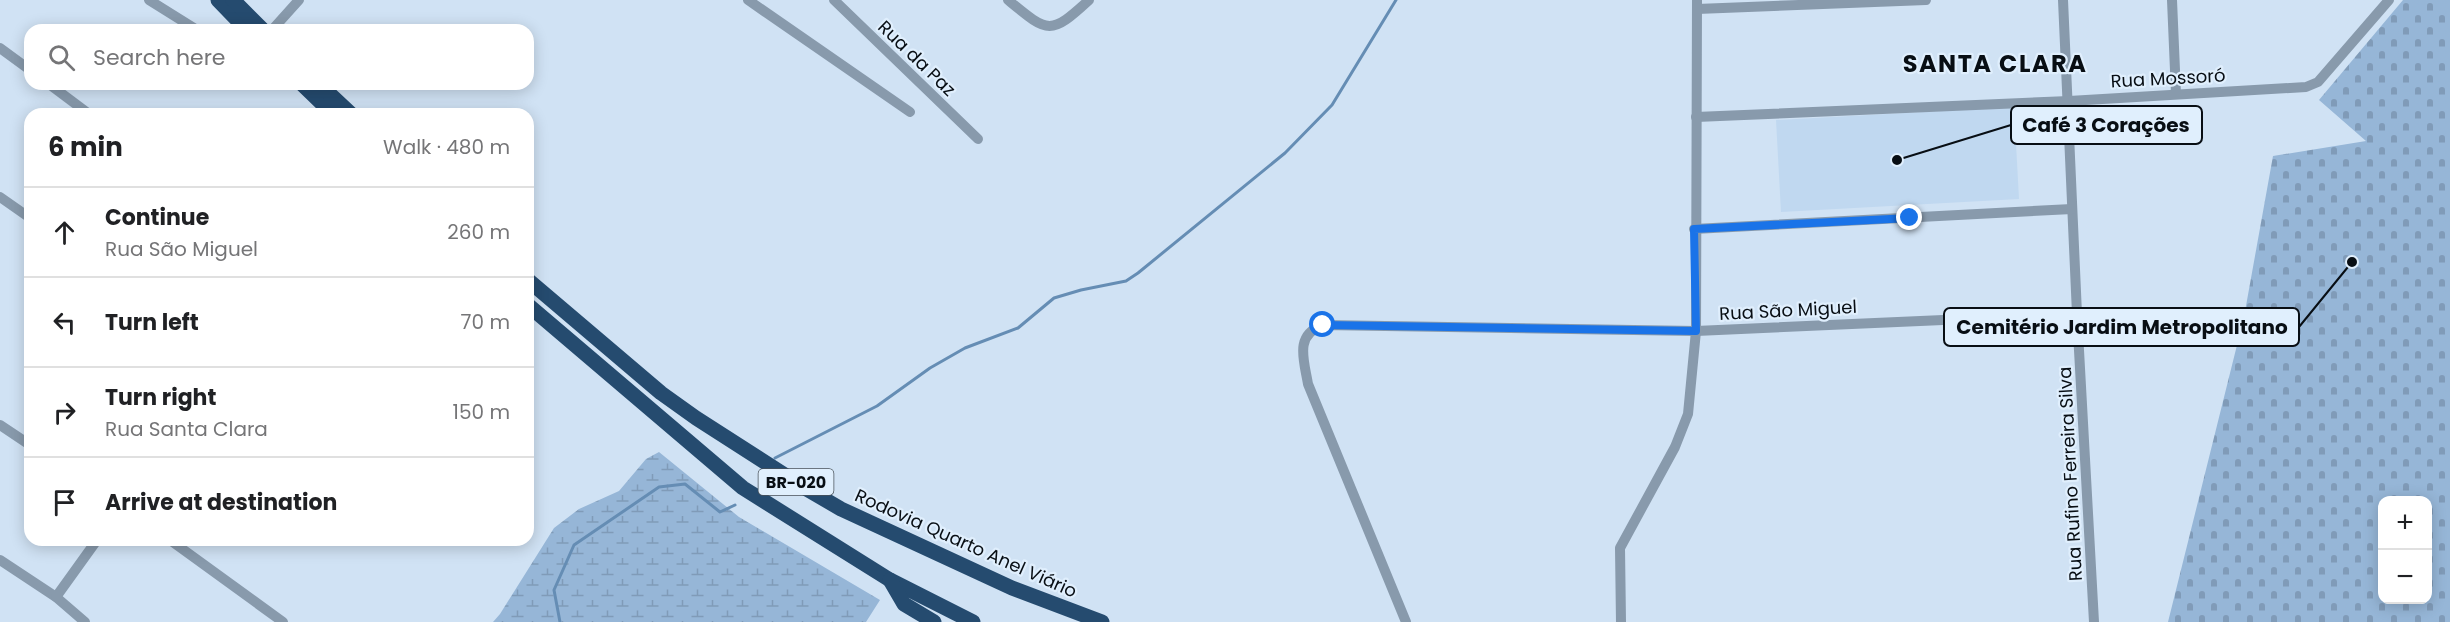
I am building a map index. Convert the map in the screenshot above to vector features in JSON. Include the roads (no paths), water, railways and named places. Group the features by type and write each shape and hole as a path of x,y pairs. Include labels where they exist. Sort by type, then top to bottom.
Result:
{"highway":[{"path":"218,0 241,24"},
{"path":"233,0 257,24"},
{"path":"308,90 327,108"},
{"path":"325,90 345,108"},
{"name":"Rodovia Quarto Anel Viário","path":"534,285 661,393 805,488 850,513 1012,588 1102,622"},
{"name":"BR-020","path":"534,310 743,488 890,580 973,622"},
{"path":"890,580 904,604 934,622"}],"street":[{"path":"149,0 187,24"},
{"path":"277,24 299,0"},
{"path":"748,0 910,112"},
{"name":"Rua da Paz","path":"834,0 978,139"},
{"path":"1008,0 1041,26 1049,28 1056,27 1072,16 1089,0"},
{"path":"1621,622 1620,548 1682,433 1688,414 1696,331 1694,229 1697,4 1926,0"},
{"name":"Rua Rufino Ferreira Silva","path":"2063,0 2094,622"},
{"path":"2172,0 2176,94"},
{"name":"Rua Mossoró","path":"1696,117 2069,101 2314,84 2389,0"},
{"path":"0,48 24,66"},
{"path":"57,90 81,108"},
{"path":"0,197 24,214"},
{"path":"1694,229 2072,209"},
{"name":"Rua São Miguel","path":"1406,622 1308,384 1302,348 1306,336 1313,328 1323,325 1696,331 2077,314"},
{"path":"0,425 24,441"},
{"path":"56,597 93,546"},
{"path":"178,546 283,622"},
{"path":"0,560 56,597 85,622"}],"waterway":[{"path":"775,458 877,406 930,368 965,348 1018,328 1054,298 1126,281 1138,273 1285,153 1332,105 1396,0"},
{"path":"560,622 554,590 574,545 659,487 685,484 720,512 735,505"}],"place":[{"name":"Café 3 Corações","path":"1897,160"},
{"name":"Cemitério Jardim Metropolitano","path":"2352,262"}],"district":[{"name":"SANTA CLARA","path":"1995,63"}]}
